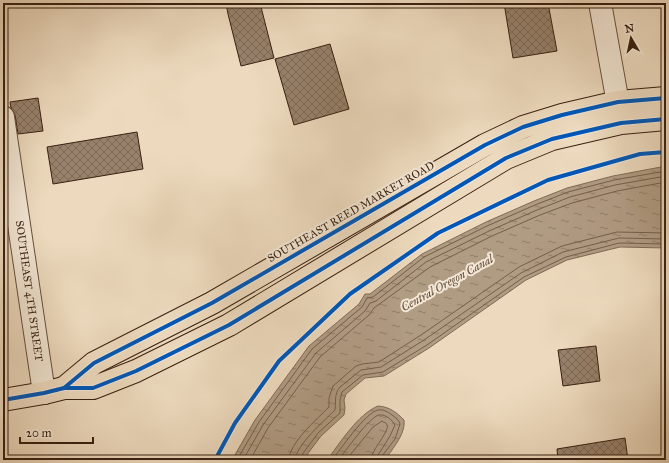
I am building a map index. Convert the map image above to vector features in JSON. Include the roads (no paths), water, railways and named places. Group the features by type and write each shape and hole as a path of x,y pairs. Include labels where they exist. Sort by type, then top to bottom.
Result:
{"main road":[{"path":"3,400 54,390 93,388 136,371 229,325 506,158 620,112 666,98"},
{"path":"620,112 666,119"}],"street":[{"path":"600,3 620,112"},
{"name":"SOUTHEAST 4TH STREET","path":"3,117 8,183 54,390"}],"water":[{"name":"Central Oregon Canal","path":"661,167 666,168 666,248 620,247 567,260 526,280 429,348 384,376 365,378 346,394 344,400 344,415 321,436 303,460 232,460 255,420 309,346 359,304 365,294 370,294 422,254 486,222 567,188 613,176"},
{"path":"378,406 386,407 392,410 404,420 401,436 385,460 327,460 363,415"}]}
